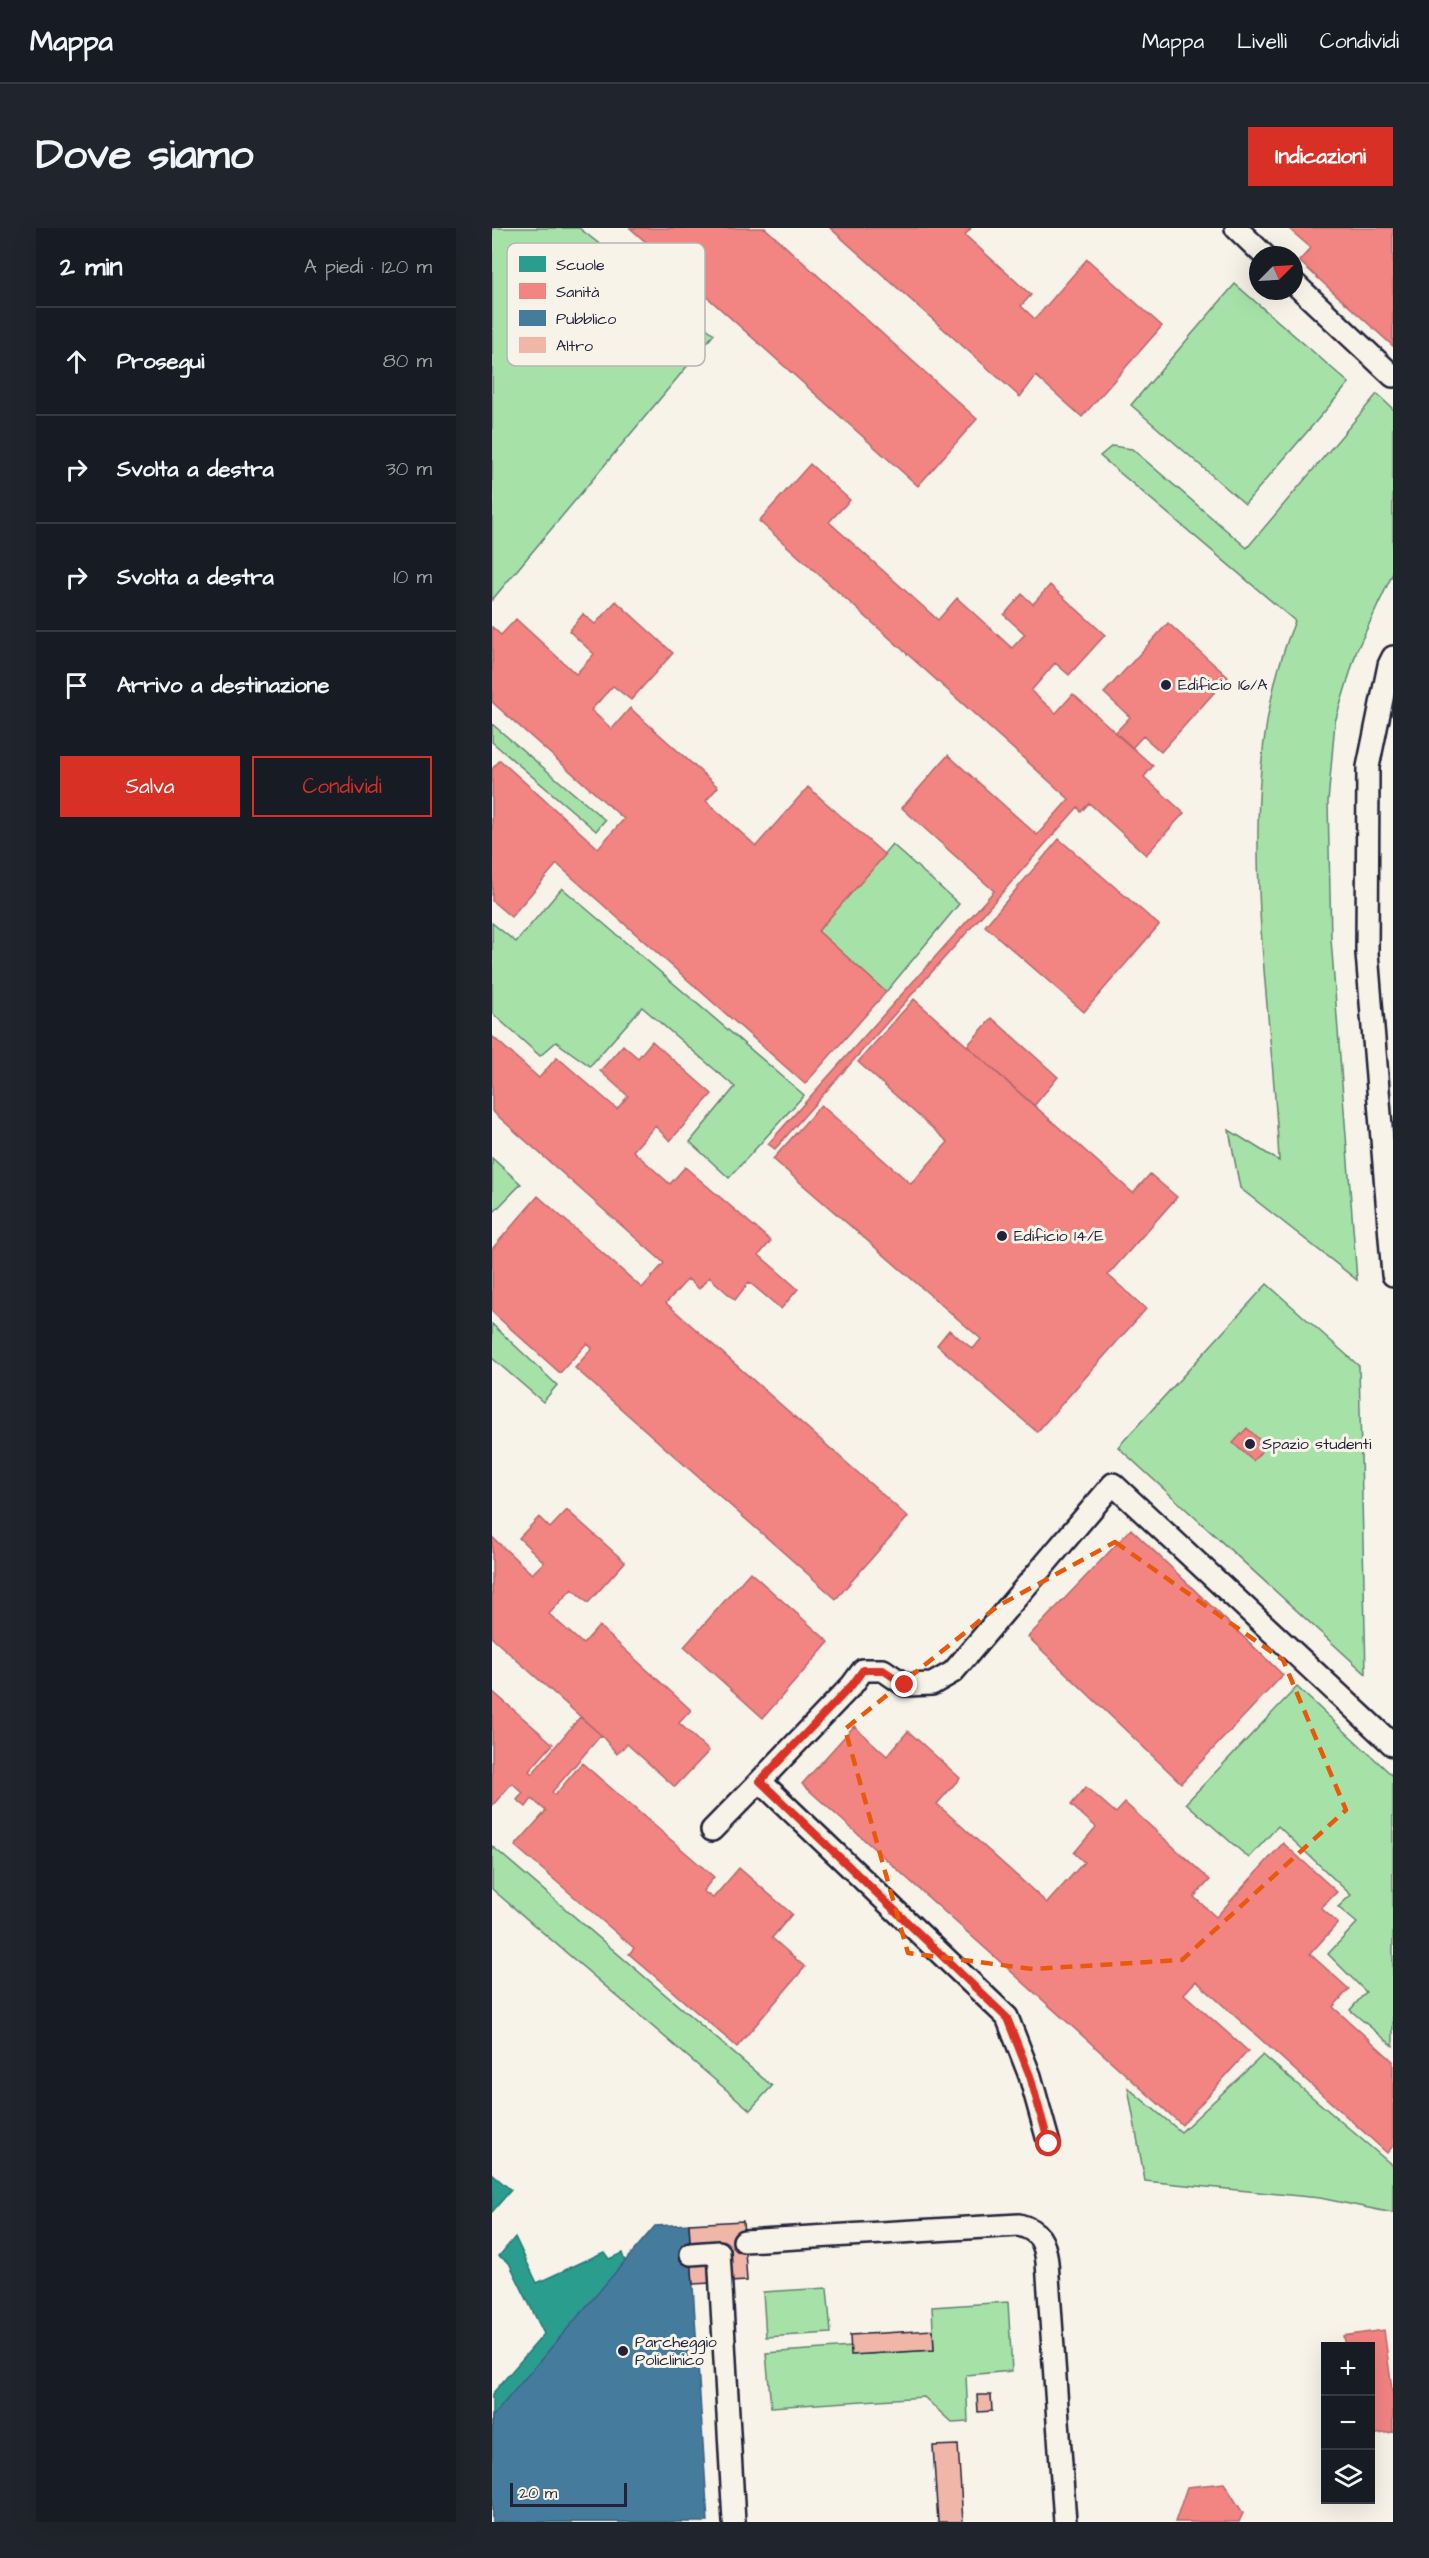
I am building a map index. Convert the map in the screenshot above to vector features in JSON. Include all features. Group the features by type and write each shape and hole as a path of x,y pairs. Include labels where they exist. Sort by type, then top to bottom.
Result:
{"lane":[{"path":"1236,228 1255,246"},
{"path":"1303,291 1393,376"},
{"path":"1393,657 1389,664 1368,767 1367,953 1393,1275"},
{"path":"712,1830 852,1685 863,1670 883,1670 905,1685 932,1684 953,1672 1113,1484 1393,1745"},
{"path":"760,1781 1007,2018 1030,2076 1049,2144"},
{"path":"744,2241 1019,2225 1031,2228 1039,2235 1045,2247 1047,2262 1065,2522"},
{"path":"691,2254 719,2252 734,2522"}],"highlighted area":[{"path":"1115,1542 1283,1660 1346,1810 1182,1960 1033,1969 908,1953 845,1729 998,1606"}],"green space":[{"path":"492,228 579,228 598,243 507,243 507,366 687,366 492,600"},
{"path":"1235,284 1249,296 1249,300 1253,300 1349,383 1245,504 1131,405"},
{"path":"705,327 714,334 705,345"},
{"path":"1377,394 1393,409 1393,573 1357,650 1335,722 1328,802 1331,939 1357,1280 1240,1188 1229,1130 1279,1161 1263,958 1258,818 1263,750 1275,684 1295,621 1100,456 1112,446 1132,449 1247,548"},
{"path":"492,724 605,820 596,831 492,742"},
{"path":"892,844 959,904 886,992 818,931"},
{"path":"562,888 804,1095 729,1178 690,1142 735,1087 642,1007 590,1066 556,1042 540,1056 492,1013 492,923 516,942"},
{"path":"492,1158 521,1184 492,1214"},
{"path":"1267,1284 1359,1366 1366,1674 1118,1447"},
{"path":"492,1324 557,1385 543,1402 492,1358"},
{"path":"1297,1687 1393,1776 1393,2046 1350,2010 1366,1992 1328,1954 1357,1923 1338,1907 1351,1895 1278,1826 1249,1858 1186,1803"},
{"path":"492,1846 772,2086 750,2110 492,1889"},
{"path":"1263,2055 1393,2166 1393,2213 1320,2198 1145,2181 1128,2088 1181,2132"},
{"path":"827,2288 831,2333 766,2337 763,2292"},
{"path":"1008,2302 1012,2371 966,2375 968,2422 952,2423 924,2397 771,2407 766,2353 851,2347 852,2355 934,2350 932,2307"}],"building: Scuole":[{"path":"492,2174 511,2190 492,2212"},
{"name":"Parcheggio Policlinico","path":"515,2237 537,2283 604,2252 609,2259 622,2253 634,2289 650,2290 646,2331 648,2373 660,2372 667,2522 492,2522 492,2394 544,2334 509,2263 499,2256"}],"building: Sanità":[{"path":"630,228 765,228 977,419 918,486 705,295 705,243 647,243"},
{"path":"830,228 971,228 965,235 1031,295 1021,306 1035,319 1087,259 1162,326 1082,417 1036,376 1020,397"},
{"path":"1288,228 1393,228 1393,346 1303,265 1303,257 1311,248"},
{"path":"810,464 850,500 829,522 938,620 957,598 1012,648 1025,634 1004,615 1022,594 1033,604 1050,585 1105,635 1069,675 1055,663 1031,691 1056,713 1073,694 1153,766 1144,777 1184,813 1146,855 1089,803 1081,812 1078,807 775,1149 768,1144 994,891 902,808 948,755 1037,835 1069,799 759,521"},
{"path":"616,601 673,653 631,700 613,686 591,710 612,729 630,708 718,787 706,801 756,846 808,787 885,855 818,931 886,992 805,1084 557,864 511,917 492,901 492,769 500,760 598,848 624,819 492,702 492,627 501,635 516,619 576,674 594,654 569,631 583,614 595,624"},
{"name":"Edificio 16/A","path":"1168,623 1228,677 1161,752 1143,736 1132,748 1115,733 1130,717 1104,693"},
{"path":"1059,839 1159,925 1084,1012 985,926"},
{"name":"Edificio 14/E","path":"914,999 1133,1193 1150,1174 1177,1197 1108,1275 1146,1309 1037,1432 937,1345 949,1330 973,1349 981,1339 773,1159 821,1105 911,1184 948,1142 858,1062"},
{"path":"992,1018 1058,1077 1034,1106 967,1046"},
{"path":"492,1036 539,1078 557,1057 617,1109 628,1096 600,1071 623,1045 638,1058 652,1041 712,1094 670,1141 655,1126 633,1151 670,1184 685,1167 771,1241 759,1255 798,1289 781,1309 749,1282 735,1300 709,1277 699,1289 688,1279 666,1303 908,1517 836,1599 575,1368 592,1348 587,1343 560,1373 492,1312 492,1249 538,1196 642,1288 664,1263 492,1111"},
{"name":"Spazio studenti","path":"1247,1428 1266,1446 1253,1461 1233,1443"},
{"path":"567,1510 625,1562 588,1603 572,1589 549,1614 583,1644 599,1626 691,1710 679,1723 709,1751 675,1787 627,1744 617,1754 601,1735 492,1638 492,1537 532,1574 544,1562 519,1538 539,1517 550,1528"},
{"path":"1131,1529 1283,1675 1181,1783 1028,1637"},
{"path":"750,1572 829,1642 763,1718 684,1647"},
{"path":"492,1691 553,1744 529,1771 532,1774 580,1717 601,1735 552,1792 555,1795 582,1763 714,1877 703,1891 713,1898 739,1868 792,1914 772,1938 805,1967 737,2047 629,1954 634,1948 515,1846 546,1811 532,1799 526,1807 517,1800 523,1793 512,1783 492,1806"},
{"path":"854,1726 887,1756 908,1731 960,1778 937,1804 1047,1903 1084,1862 1074,1853 1096,1827 1071,1805 1086,1787 1116,1813 1125,1803 1210,1880 1194,1897 1216,1917 1283,1843 1337,1892 1321,1908 1338,1923 1310,1954 1349,1989 1333,2007 1393,2061 1393,2146 1387,2153 1196,1981 1184,1994 1248,2051 1182,2125 802,1784"},
{"path":"1384,2330 1393,2397 1393,2432 1375,2434 1375,2342 1344,2342 1343,2336"},
{"path":"1224,2483 1243,2513 1239,2522 1175,2522 1187,2487"}],"building: Pubblico":[{"name":"Parcheggio Policlinico","path":"689,2224 708,2522 492,2522 492,2417 655,2226"}],"building: Altro":[{"path":"743,2221 747,2281 693,2284 689,2224"},
{"path":"933,2330 934,2350 851,2355 850,2335"},
{"path":"977,2395 991,2395 992,2411 978,2412"},
{"path":"958,2445 963,2522 938,2522 933,2446"}],"place":[{"name":"Edificio 16/A","path":"1166,685"},
{"name":"Edificio 14/E","path":"1002,1236"},
{"name":"Spazio studenti","path":"1250,1444"},
{"name":"Parcheggio Policlinico","path":"623,2351"}],"route":[{"path":"905,1685 883,1670 863,1670 852,1685 760,1781 1007,2018 1030,2076 1049,2144"}]}
